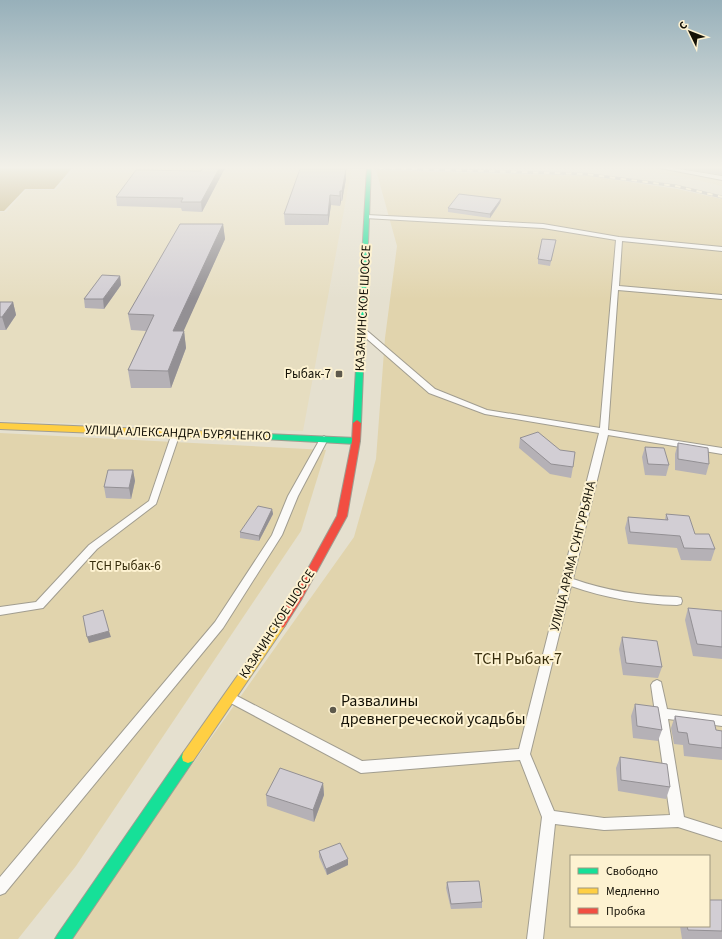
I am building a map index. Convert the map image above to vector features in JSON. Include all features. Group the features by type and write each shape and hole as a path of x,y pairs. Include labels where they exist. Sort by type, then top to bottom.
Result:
{"main road":[{"name":"КАЗАЧИНСКОЕ ШОССЕ","path":"63,939 296,600 342,516 356,441 367,211"},
{"name":"УЛИЦА АЛЕКСАНДРА БУРЯЧЕНКО","path":"0,426 356,441"}],"lane":[{"path":"367,217 543,226 620,239 722,249"},
{"name":"УЛИЦА АРАМА СУНГУРЬЯНА","path":"524,754 604,432 620,239"},
{"path":"615,288 722,297"},
{"path":"362,331 432,392 485,412 722,451"},
{"path":"0,611 38,605 93,546 153,502 176,433"},
{"path":"0,888 218,626 277,535 293,496 324,439"},
{"path":"567,581 599,592 643,601 677,601"},
{"path":"657,684 678,821"},
{"path":"229,697 361,767 524,754 549,817 535,939"},
{"path":"661,713 722,721"},
{"path":"549,817 604,824 678,821 722,835"}],"shaded area":[{"path":"344,211 303,431 0,421 0,212"}],"green space":[{"name":"ТСН Рыбак-7","path":"387,211 722,211 722,939 68,939 354,537 376,459 385,338 397,246"},
{"name":"ТСН Рыбак-6","path":"0,433 326,450 301,531 76,866 18,939 0,939"}],"building":[{"path":"285,211 328,211 328,215 284,214"},
{"path":"468,211 492,211 490,214"},
{"path":"180,224 223,224 173,331 184,331 168,371 128,370 154,315 128,314"},
{"path":"542,239 556,240 551,261 538,259"},
{"path":"102,275 120,276 103,299 84,299"},
{"path":"0,302 13,302 2,317 0,317"},
{"path":"538,432 560,450 575,452 573,467 551,464 520,438"},
{"path":"678,443 708,448 709,464 678,459"},
{"path":"645,447 664,448 669,465 648,464"},
{"path":"108,470 133,470 129,488 104,487"},
{"path":"258,506 272,509 259,536 240,532"},
{"path":"666,514 689,516 695,534 709,534 715,549 684,548 680,536 630,532 628,517 668,520"},
{"path":"688,608 722,611 722,647 697,644"},
{"path":"103,610 109,631 87,637 83,616"},
{"path":"622,637 657,641 662,667 626,663"},
{"path":"635,704 658,707 662,730 637,726"},
{"path":"675,716 714,721 716,730 722,731 722,748 689,744 687,733 678,732"},
{"path":"620,757 667,764 670,787 621,780"},
{"path":"280,768 323,783 313,810 266,795"},
{"path":"340,843 348,859 326,869 319,851"},
{"path":"479,881 482,902 451,904 447,882"},
{"path":"710,900 722,900 722,931 688,930 687,927 710,927"}],"traffic: fast":[{"path":"357,423 367,211"},
{"path":"266,437 356,441"},
{"path":"63,939 188,757"}],"traffic: slow":[{"path":"0,426 266,437"},
{"path":"188,757 280,624"}],"traffic: jam":[{"path":"280,624 296,600 342,516 356,441 357,423"}],"place":[{"name":"Рыбак-7","path":"339,374"},
{"name":"Развалины древнегреческой усадьбы","path":"333,710"}]}
